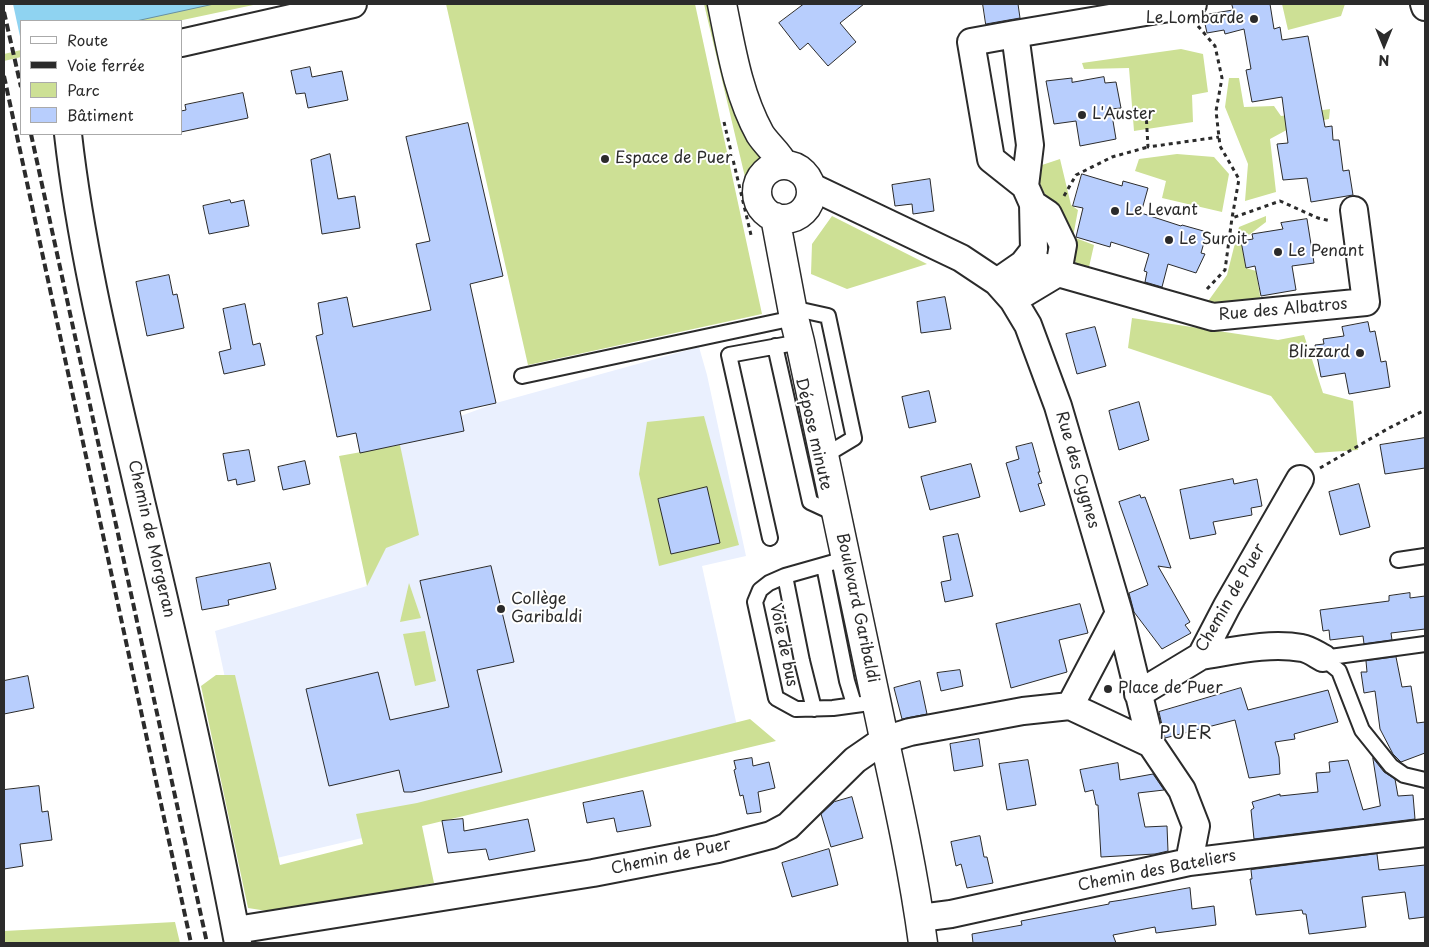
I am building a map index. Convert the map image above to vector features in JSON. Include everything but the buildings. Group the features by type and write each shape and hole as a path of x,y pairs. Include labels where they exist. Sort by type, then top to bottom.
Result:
{"main road":[{"path":"722,4 737,75 746,101 761,136 780,157 774,169 759,181 758,198 767,213 797,205 808,179 798,169 774,169"},
{"name":"Boulevard Garibaldi","path":"797,205 786,274 790,329 824,456 836,514 834,562 865,703 884,740 921,931"},
{"path":"909,943 908,919 913,885"}],"street":[{"path":"182,43 353,4"},
{"path":"1005,291 1058,273 1063,245 1048,214 992,159 971,42 1187,5"},
{"path":"1005,291 1034,250 1029,195 1030,144 1015,34"},
{"name":"Chemin de Morgeran","path":"68,135 96,307 186,691 237,937"},
{"name":"Rue des Cygnes","path":"797,205 838,200 961,258 1005,291 1028,325 1058,406 1119,613 1151,744 1182,790 1196,826 1218,858"},
{"name":"Rue des Albatros","path":"1027,259 1058,273 1213,317 1366,302 1355,219"},
{"name":"Chemin de Puer","path":"1138,694 1201,656 1227,606 1300,479"},
{"path":"1119,613 1070,706 1151,744"},
{"path":"1201,656 1250,648 1276,647 1304,648 1323,658"},
{"name":"Chemin de Puer","path":"237,937 593,873 718,849 771,835 788,826 855,760 884,740 910,732 1023,711 1070,706"},
{"path":"1189,862 1196,826"},
{"name":"Chemin des Bateliers","path":"921,931 951,914 1189,862 1425,833"}],"lane":[{"path":"770,538 729,355 790,329 828,316 854,438 824,456"},
{"path":"522,376 790,329"},
{"name":"Dépose minute","path":"790,329 810,502 836,514"},
{"path":"1398,560 1425,556"},
{"name":"Voie de bus","path":"834,562 785,576 769,583 760,590 755,602 761,630 776,698 796,709 814,709 865,703"},
{"name":"Voie de bus","path":"785,576 814,709"},
{"path":"1323,658 1425,644"},
{"path":"1323,658 1339,671 1362,730 1391,766 1404,775 1425,780"}],"path":[{"path":"1187,5 1215,46 1222,78 1216,111 1220,146 1239,179 1225,270 1188,310"},
{"path":"1146,112 1148,147"},
{"path":"1062,200 1076,175 1112,157 1148,147 1219,137"},
{"path":"1232,218 1280,201 1318,218 1355,219"},
{"path":"1300,479 1425,410"}],"shaded area":[{"name":"Collège Garibaldi","path":"699,347 707,375 746,556 702,566 742,749 264,861 215,631 367,586 360,453 496,403"}],"green space":[{"path":"4,4 258,4 182,20 20,20 20,57 4,61"},
{"name":"Espace de Puer","path":"446,4 695,4 762,314 528,365"},
{"path":"704,4 712,4 737,113 760,156 745,177"},
{"path":"1282,4 1345,4 1341,16 1288,30"},
{"path":"1181,49 1203,54 1208,92 1192,95 1193,122 1134,131 1129,68 1084,69 1082,63"},
{"path":"1229,78 1239,78 1244,107 1274,106 1281,116 1330,109 1329,119 1294,126 1270,139 1276,192 1245,201 1248,164 1225,107"},
{"path":"1177,154 1214,157 1229,174 1222,212 1162,198 1166,181 1135,171 1139,159"},
{"path":"1060,159 1071,205 1078,210 1073,237 1094,245 1089,267 1076,263 1033,168"},
{"path":"832,216 927,264 847,289 811,274 812,244"},
{"path":"1266,216 1266,222 1241,241 1246,268 1256,271 1261,302 1206,304 1227,275 1239,227"},
{"path":"1132,318 1278,340 1304,335 1323,393 1353,401 1358,450 1315,453 1271,396 1128,348"},
{"path":"704,416 739,545 659,566 639,474 647,422"},
{"path":"400,445 419,535 386,548 367,586 339,456"},
{"path":"409,583 421,618 400,622"},
{"path":"425,631 436,681 415,686 403,634"},
{"path":"216,675 235,675 280,865 363,844 356,814 417,803 750,719 776,741 422,826 434,883 280,913 248,908 201,686"},
{"path":"175,922 180,943 4,943 4,931"}],"water":[{"path":"4,4 214,4 141,20 20,20 20,44"}],"pier":[{"path":"4,4 13,4 20,36 20,50 4,54"}],"railway":[{"path":"4,12 20,83"},
{"path":"4,76 191,943"},
{"path":"31,135 207,943"}],"place":[{"name":"Le Lombarde","path":"1254,19"},
{"name":"L'Auster","path":"1082,115"},
{"name":"Espace de Puer","path":"605,159"},
{"name":"Le Levant","path":"1115,211"},
{"name":"Le Suroit","path":"1169,240"},
{"name":"Le Penant","path":"1278,252"},
{"name":"Blizzard","path":"1360,353"},
{"name":"Collège Garibaldi","path":"501,609"},
{"name":"Place de Puer","path":"1108,689"}],"district":[{"name":"PUER","path":"1186,734"}]}
